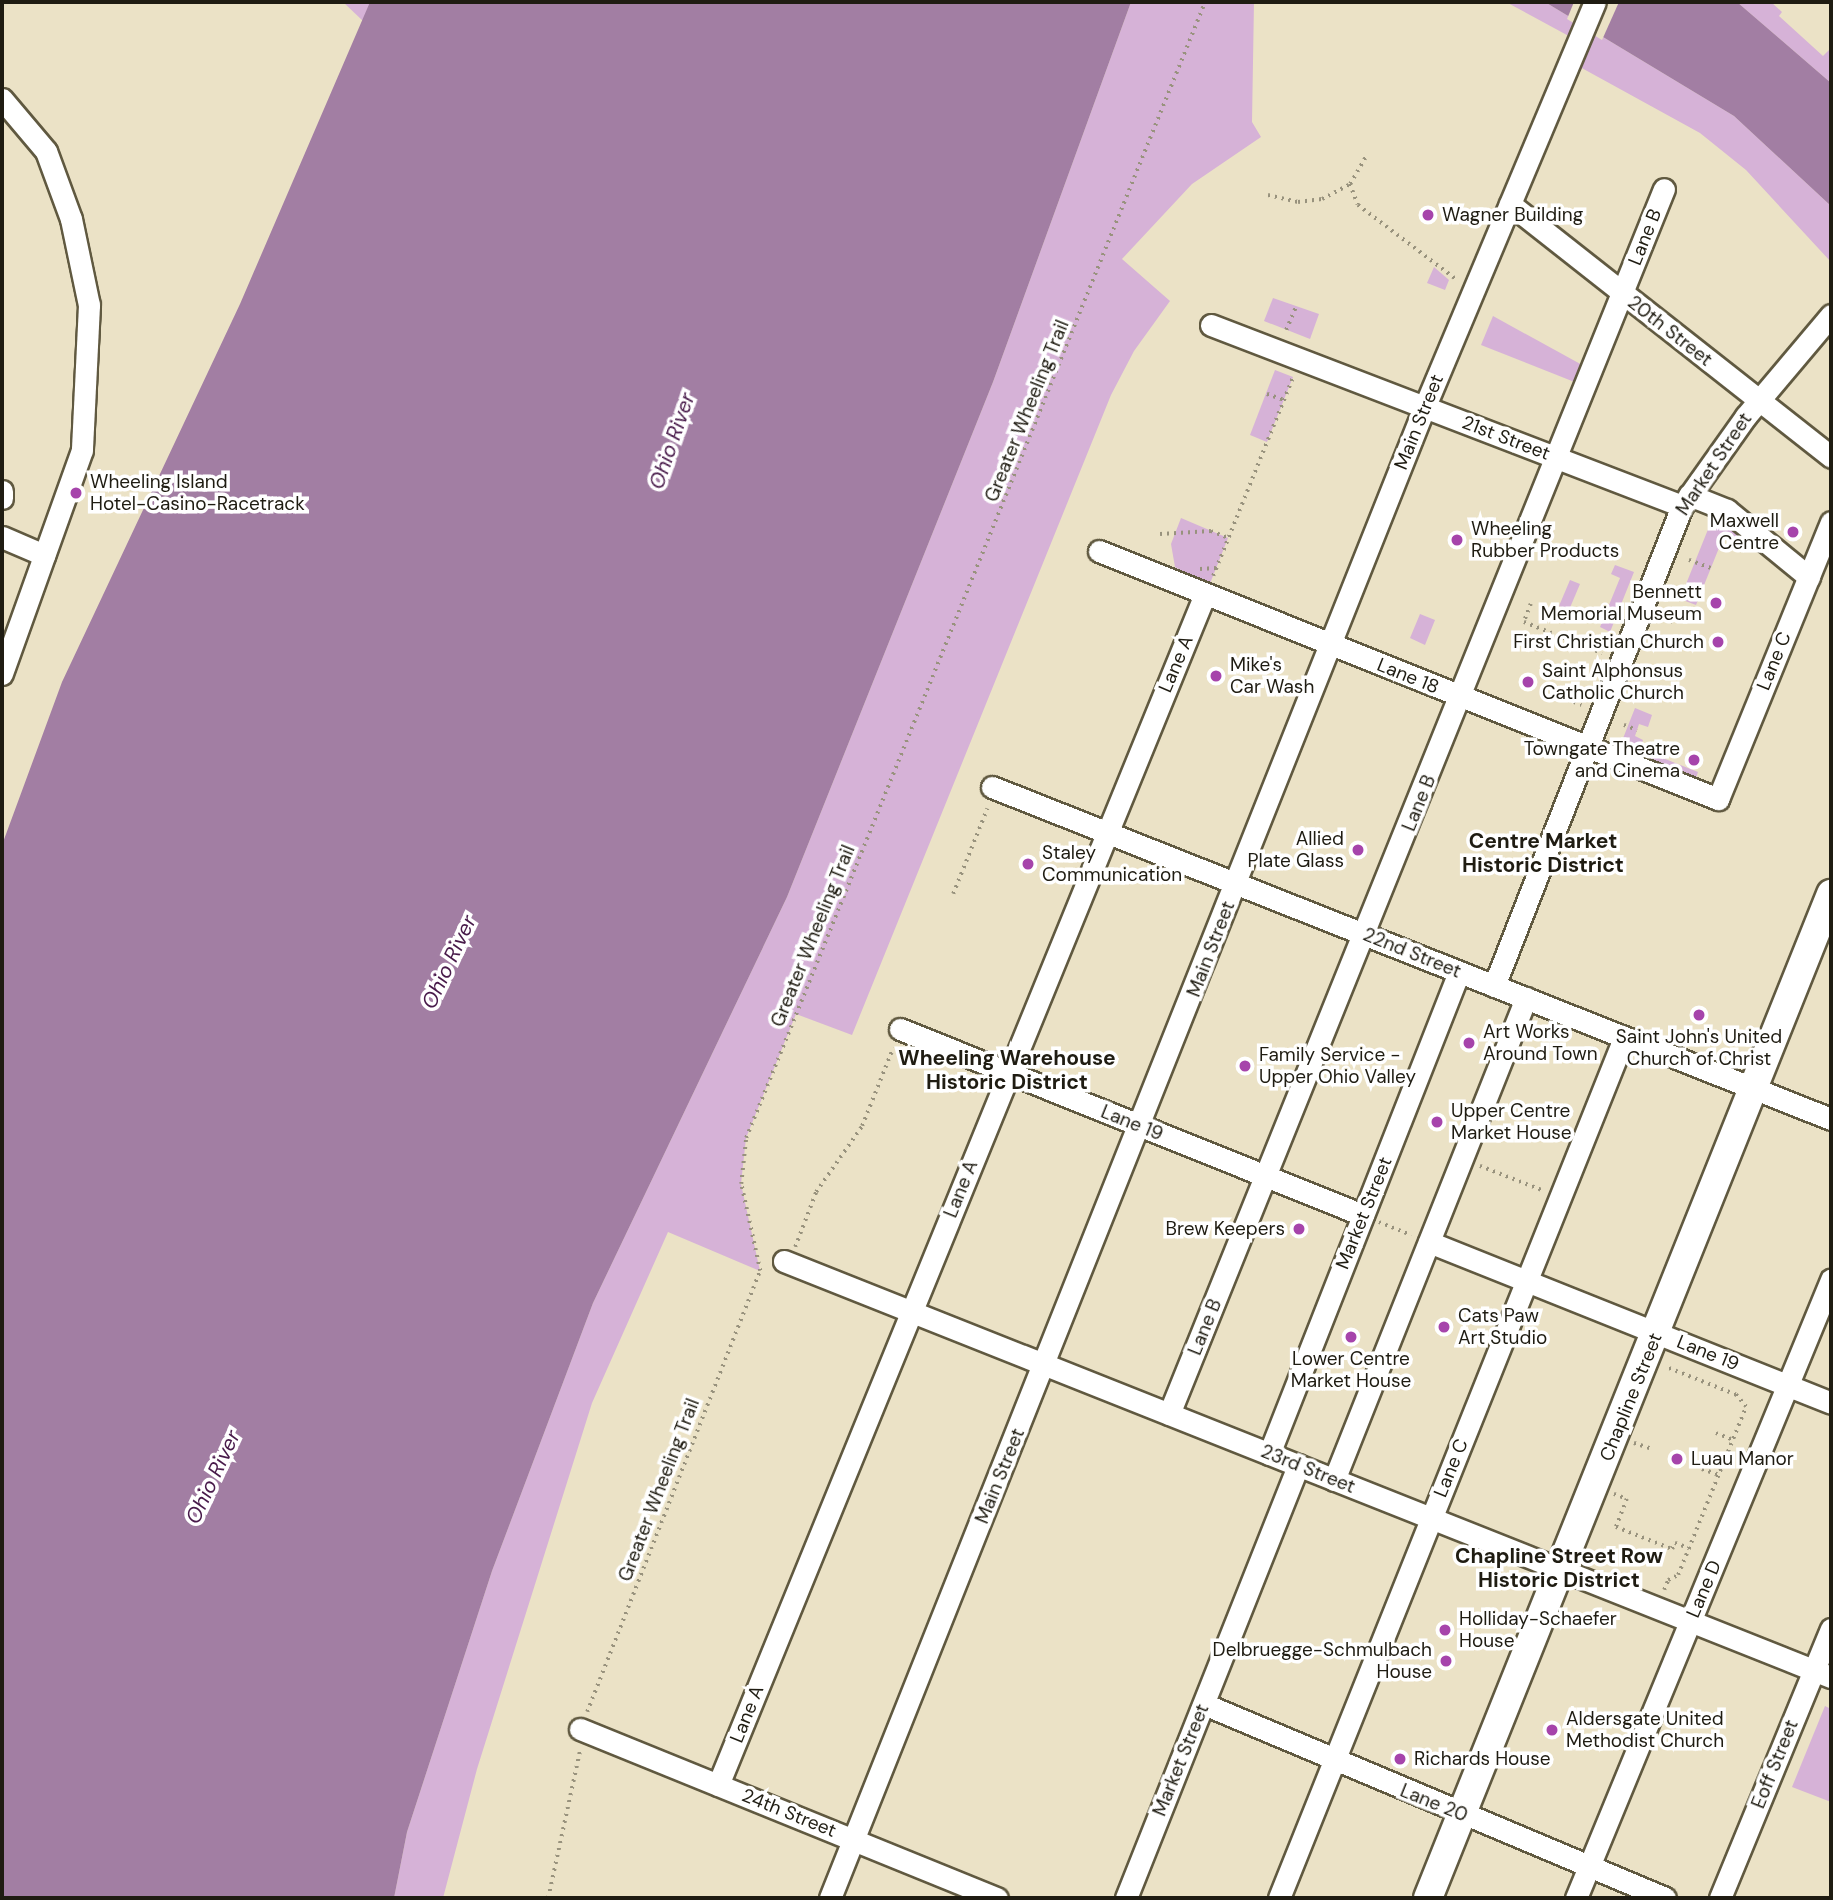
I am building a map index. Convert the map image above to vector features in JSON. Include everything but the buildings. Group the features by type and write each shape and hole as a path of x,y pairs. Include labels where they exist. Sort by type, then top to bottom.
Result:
{"main road":[{"name":"Chapline Street","path":"1428,1898 1831,894"}],"street":[{"name":"Main Street","path":"830,1898 1141,1127 1425,406 1595,2"},
{"path":"2,99 46,151 71,219 89,305 82,450 2,674"},
{"name":"Lane B","path":"1170,1414 1462,698 1664,189"},
{"name":"20th Street","path":"1510,204 1831,457"},
{"name":"Market Street","path":"1494,986 1686,501 1759,400 1831,316"},
{"name":"21st Street","path":"1211,325 1556,457 1686,501 1727,510 1809,577"},
{"path":"2,491 2,498"},
{"name":"Lane C","path":"1718,799 1831,522"},
{"path":"2,537 44,555"},
{"name":"Lane 18","path":"1099,551 1718,799"},
{"name":"Lane A","path":"718,1785 1205,594"},
{"name":"22nd Street","path":"992,787 1831,1119"},
{"name":"Market Street","path":"1269,1454 1460,972"},
{"path":"1334,1480 1526,998"},
{"name":"Lane 19","path":"900,1029 1363,1216"},
{"name":"Lane C","path":"1279,1898 1624,1038"},
{"name":"Lane 19","path":"1429,1242 1831,1403"},
{"name":"23rd Street","path":"786,1262 1823,1673"},
{"name":"Lane D","path":"1576,1898 1831,1280"},
{"name":"Market Street","path":"1126,1898 1298,1465"},
{"name":"Eoff Street","path":"1720,1898 1823,1673 1831,1629"},
{"name":"Lane 20","path":"1204,1704 1334,1762 1665,1898"},
{"name":"24th Street","path":"580,1728 997,1898"}],"path":[{"name":"Greater Wheeling Trail","path":"548,1898 580,1766 580,1728 760,1271 741,1184 746,1138 1205,2"},
{"path":"1268,195 1309,202 1350,184 1367,154"},
{"path":"1350,184 1358,205 1393,228 1456,279"},
{"path":"1286,330 1296,306"},
{"path":"1205,594 1293,377"},
{"path":"1267,394 1284,400"},
{"path":"1160,534 1211,531 1228,538"},
{"path":"1689,560 1711,568"},
{"path":"1531,604 1524,622 1602,653"},
{"path":"1665,620 1672,622"},
{"path":"1574,702 1581,705"},
{"path":"1624,725 1637,730"},
{"path":"953,894 987,809"},
{"path":"786,1262 816,1192 862,1126 900,1029"},
{"path":"1472,1163 1560,1197"},
{"path":"1363,1216 1429,1242"},
{"path":"1664,1590 1668,1580 1678,1576 1746,1407 1736,1395 1665,1366"},
{"path":"1716,1433 1733,1440"},
{"path":"1634,1443 1652,1449"},
{"path":"1702,1469 1719,1475"},
{"path":"1614,1494 1627,1499 1616,1527 1672,1549 1675,1543 1689,1548"}],"shaded area":[{"path":"343,2 370,2 363,21"},
{"path":"1131,2 1254,2 1252,122 1261,137 1192,184 1122,259 1170,301 1134,351 1111,395 852,1035 796,1014 746,1138 741,1184 760,1271 668,1232 592,1403 477,1769 443,1898 394,1898 407,1832 492,1571 593,1303 787,897 993,382"},
{"path":"1506,2 1545,2 1734,116 1831,206 1831,262 1746,170 1700,133 1569,61 1578,41"},
{"path":"1737,2 1771,2 1782,12 1779,16 1823,56 1831,48 1831,83"},
{"path":"1434,267 1449,280 1445,290 1427,283"},
{"path":"1273,298 1319,314 1310,339 1264,321"},
{"path":"1493,316 1584,366 1577,383 1481,345"},
{"path":"1275,370 1293,377 1267,442 1250,435"},
{"path":"1715,512 1745,530 1734,542 1723,538 1696,605 1680,599"},
{"path":"1181,518 1228,538 1209,586 1175,567 1171,544"},
{"path":"1615,565 1634,572 1610,632 1600,627 1620,578 1611,574"},
{"path":"1570,580 1580,584 1569,610 1559,606"},
{"path":"1420,614 1435,620 1425,645 1410,638"},
{"path":"1635,708 1652,715 1648,727 1639,724 1635,736 1643,740 1640,749 1698,772 1695,781 1618,751"},
{"path":"1825,1706 1831,1709 1831,1802 1792,1787"}],"water":[{"name":"Ohio River","path":"370,2 1131,2 993,382 787,897 593,1303 492,1571 407,1832 394,1898 2,1898 2,845 62,682 240,304"},
{"path":"1545,2 1737,2 1831,83 1831,206 1734,116"}],"pier":[{"path":"1574,2 1619,2 1602,40 1567,19"}],"place":[{"name":"Wagner Building","path":"1428,215"},
{"name":"Wheeling Island Hotel-Casino-Racetrack","path":"76,493"},
{"name":"Maxwell Centre","path":"1793,532"},
{"name":"Wheeling Rubber Products","path":"1457,540"},
{"name":"Bennett Memorial Museum","path":"1716,603"},
{"name":"First Christian Church","path":"1718,642"},
{"name":"Mike's Car Wash","path":"1216,676"},
{"name":"Saint Alphonsus Catholic Church","path":"1528,682"},
{"name":"Towngate Theatre and Cinema","path":"1694,760"},
{"name":"Allied Plate Glass","path":"1358,850"},
{"name":"Staley Communication","path":"1028,864"},
{"name":"Saint John's United Church of Christ","path":"1699,1015"},
{"name":"Art Works Around Town","path":"1469,1043"},
{"name":"Family Service - Upper Ohio Valley","path":"1245,1066"},
{"name":"Upper Centre Market House","path":"1437,1122"},
{"name":"Brew Keepers","path":"1299,1229"},
{"name":"Cats Paw Art Studio","path":"1444,1327"},
{"name":"Lower Centre Market House","path":"1351,1337"},
{"name":"Luau Manor","path":"1677,1459"},
{"name":"Holliday-Schaefer House","path":"1445,1630"},
{"name":"Delbruegge-Schmulbach House","path":"1446,1661"},
{"name":"Aldersgate United Methodist Church","path":"1552,1730"},
{"name":"Richards House","path":"1400,1759"}],"district":[{"name":"Centre Market Historic District","path":"1543,853"},
{"name":"Wheeling Warehouse Historic District","path":"1007,1070"},
{"name":"Chapline Street Row Historic District","path":"1559,1568"}]}
